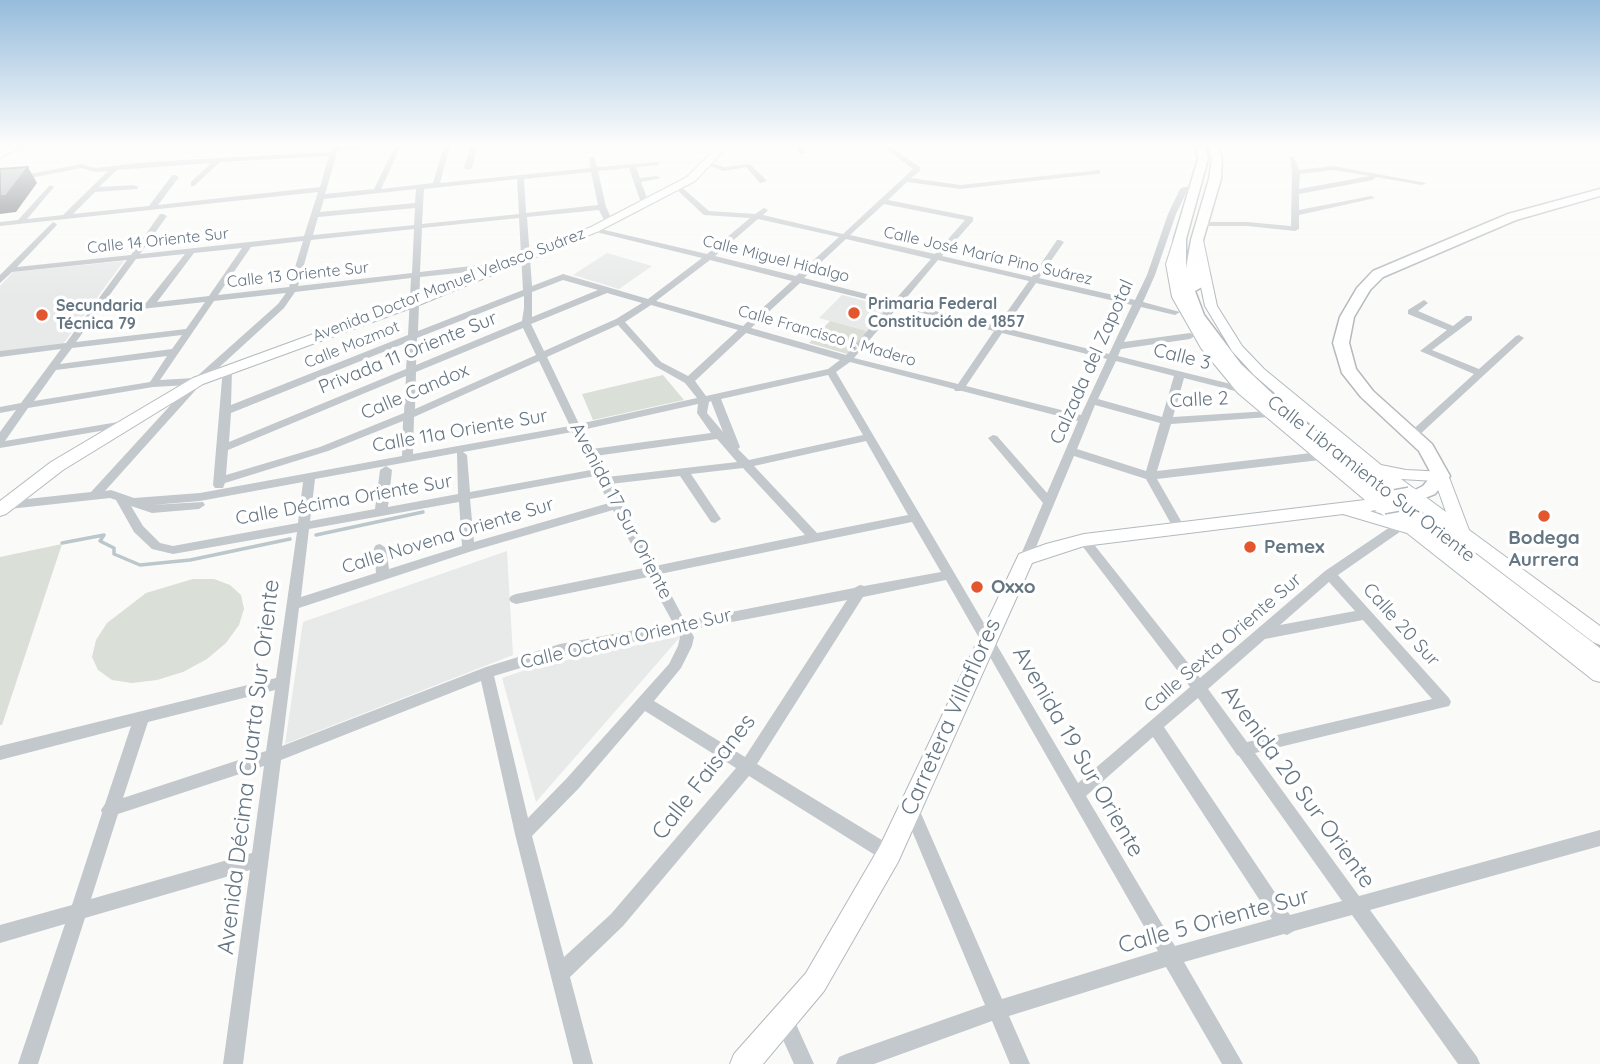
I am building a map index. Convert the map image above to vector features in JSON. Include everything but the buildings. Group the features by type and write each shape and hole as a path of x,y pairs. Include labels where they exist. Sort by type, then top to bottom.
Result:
{"main road":[{"name":"Calle Libramiento Sur Oriente","path":"1190,196 1195,288 1229,347 1262,384 1333,445 1600,646"},
{"name":"Calle Libramiento Sur Oriente","path":"1208,196 1179,268 1188,298 1236,368 1286,416 1329,451 1600,660"},
{"path":"1382,503 1412,497 1429,490 1441,476 1436,461 1357,383 1343,356 1341,343 1347,317 1364,288 1378,274 1512,217 1587,196"}],"street":[{"path":"20,222 43,196"},
{"path":"65,217 87,196"},
{"path":"152,207 161,196"},
{"path":"0,224 262,196"},
{"path":"94,495 198,381 268,320 292,290 320,196"},
{"path":"407,459 419,196"},
{"name":"Avenida 17 Sur Oriente","path":"521,196 527,291 526,324 588,453 687,637 674,668 573,783 523,834"},
{"path":"601,196 609,222"},
{"path":"642,196 645,203"},
{"name":"Avenida Doctor Manuel Velasco Suárez","path":"3,504 124,424 198,381 524,259 595,229 659,196"},
{"name":"Calle José María Pino Suárez","path":"688,196 707,213 756,216 1175,312"},
{"path":"689,381 889,196"},
{"name":"Calzada del Zapotal","path":"1025,559 1092,401 1189,196"},
{"path":"1296,196 1295,229 1247,223 1193,235 1172,264 1178,297 1206,345 1243,390 1269,414 1338,471 1600,674"},
{"path":"1296,213 1371,198 1367,196"},
{"path":"831,371 848,359 970,219 883,201"},
{"path":"315,215 419,205"},
{"name":"Calle 14 Oriente Sur","path":"9,270 603,208"},
{"path":"736,450 709,398 689,381 658,364 619,321 648,303 709,257 764,210"},
{"path":"0,442 163,216"},
{"path":"0,280 53,224"},
{"name":"Calle Miguel Hidalgo","path":"595,229 1113,358"},
{"path":"1193,235 1211,306 1237,348 1276,388 1412,497 1600,636"},
{"path":"959,389 1060,242"},
{"path":"153,384 248,245"},
{"path":"149,306 191,251"},
{"name":"Calle 13 Oriente Sur","path":"93,312 507,265"},
{"name":"Calle Francisco I. Madero","path":"563,277 848,359 1084,419"},
{"name":"Calle Mozmot","path":"226,411 563,277"},
{"name":"Privada 11 Oriente Sur","path":"223,448 606,290"},
{"path":"1424,303 1411,312 1453,329"},
{"path":"1469,318 1425,351 1481,373"},
{"name":"Calle Candox","path":"220,481 276,466 409,415 619,321"},
{"path":"0,354 189,331"},
{"path":"1119,345 1190,336"},
{"path":"1412,436 1519,338"},
{"path":"52,368 174,352"},
{"name":"Calle 3","path":"1113,358 1243,390"},
{"path":"216,498 223,448 227,370"},
{"name":"Calle 11a Oriente Sur","path":"3,504 111,494 152,509 576,428 831,371"},
{"name":"Avenida 19 Sur Oriente","path":"831,371 1233,1064"},
{"path":"1179,528 1150,476 1180,374"},
{"path":"0,410 153,384 198,381"},
{"path":"709,398 702,413 814,538"},
{"name":"Calle 2","path":"1092,401 1166,421 1269,414"},
{"path":"0,442 124,424"},
{"path":"588,453 719,435"},
{"path":"601,476 747,464 869,437"},
{"name":"Calle 11a Oriente Sur","path":"309,480 386,470 502,448 521,438"},
{"path":"993,438 1049,503"},
{"path":"1070,451 1150,476 1320,456"},
{"path":"461,455 468,548"},
{"path":"1368,462 1406,475 1441,476 1461,531"},
{"path":"381,512 386,470"},
{"path":"683,471 715,519"},
{"path":"1337,508 1338,471"},
{"name":"Calle Décima Oriente Sur","path":"127,500 138,529 156,546 165,549 601,476"},
{"name":"Avenida Décima Cuarta Sur Oriente","path":"233,1064 309,480"},
{"path":"1025,559 1052,548 1084,540 1382,503"},
{"name":"Calle Novena Oriente Sur","path":"293,605 468,548 615,505"},
{"path":"1337,508 1400,526 1444,551"},
{"path":"516,599 916,517"},
{"name":"Calle Sexta Oriente Sur","path":"1077,794 1330,574 1400,526"},
{"name":"Avenida 20 Sur Oriente","path":"1084,540 1200,689 1470,1064"},
{"path":"380,548 383,575"},
{"name":"Carretera Villaflores","path":"744,1064 815,982 889,854 1025,559"},
{"name":"Calle 20 Sur","path":"1242,750 1444,702 1330,574"},
{"name":"Calle Octava Oriente Sur","path":"109,810 273,755 486,673 560,650 860,590 949,575"},
{"name":"Calle Faisanes","path":"560,973 644,889 747,767 860,590"},
{"path":"1258,635 1365,614"},
{"path":"486,673 523,834 583,1064"},
{"path":"0,753 283,682"},
{"path":"644,703 889,854"},
{"path":"28,1064 109,810 142,717"},
{"path":"1156,728 1287,926"},
{"path":"910,806 1020,1064"},
{"name":"Calle 5 Oriente Sur","path":"846,1064 997,1010 1172,956 1600,838"},
{"path":"0,934 260,859"},
{"path":"784,1020 804,1064"}],"shaded area":[{"path":"607,253 652,266 619,289 573,275"},
{"name":"Secundaria Técnica 79","path":"124,261 63,344 0,351 0,286 13,272"},
{"name":"Primaria Federal Constitución de 1857","path":"842,295 889,307 867,331 819,318"},
{"path":"830,321 867,331 847,354 809,343"},
{"path":"663,375 684,400 593,420 582,394"},
{"path":"62,544 2,725 0,725 0,557"},
{"path":"507,551 513,655 285,744 303,622"},
{"path":"193,579 214,579 230,585 241,595 244,609 239,625 226,643 207,659 183,672 157,680 132,683 112,680 98,670 92,657 96,640 107,623 146,593"},
{"path":"681,636 536,802 502,678 534,667"}],"waterway":[{"path":"316,535 423,512"},
{"path":"62,543 104,535 100,541 114,548 114,554 140,565 190,560 290,539"}],"place":[{"name":"Primaria Federal Constitución de 1857","path":"854,313"},
{"name":"Secundaria Técnica 79","path":"42,315"},
{"name":"Bodega Aurrera","path":"1544,516"},
{"name":"Pemex","path":"1250,547"},
{"name":"Oxxo","path":"977,587"}]}
